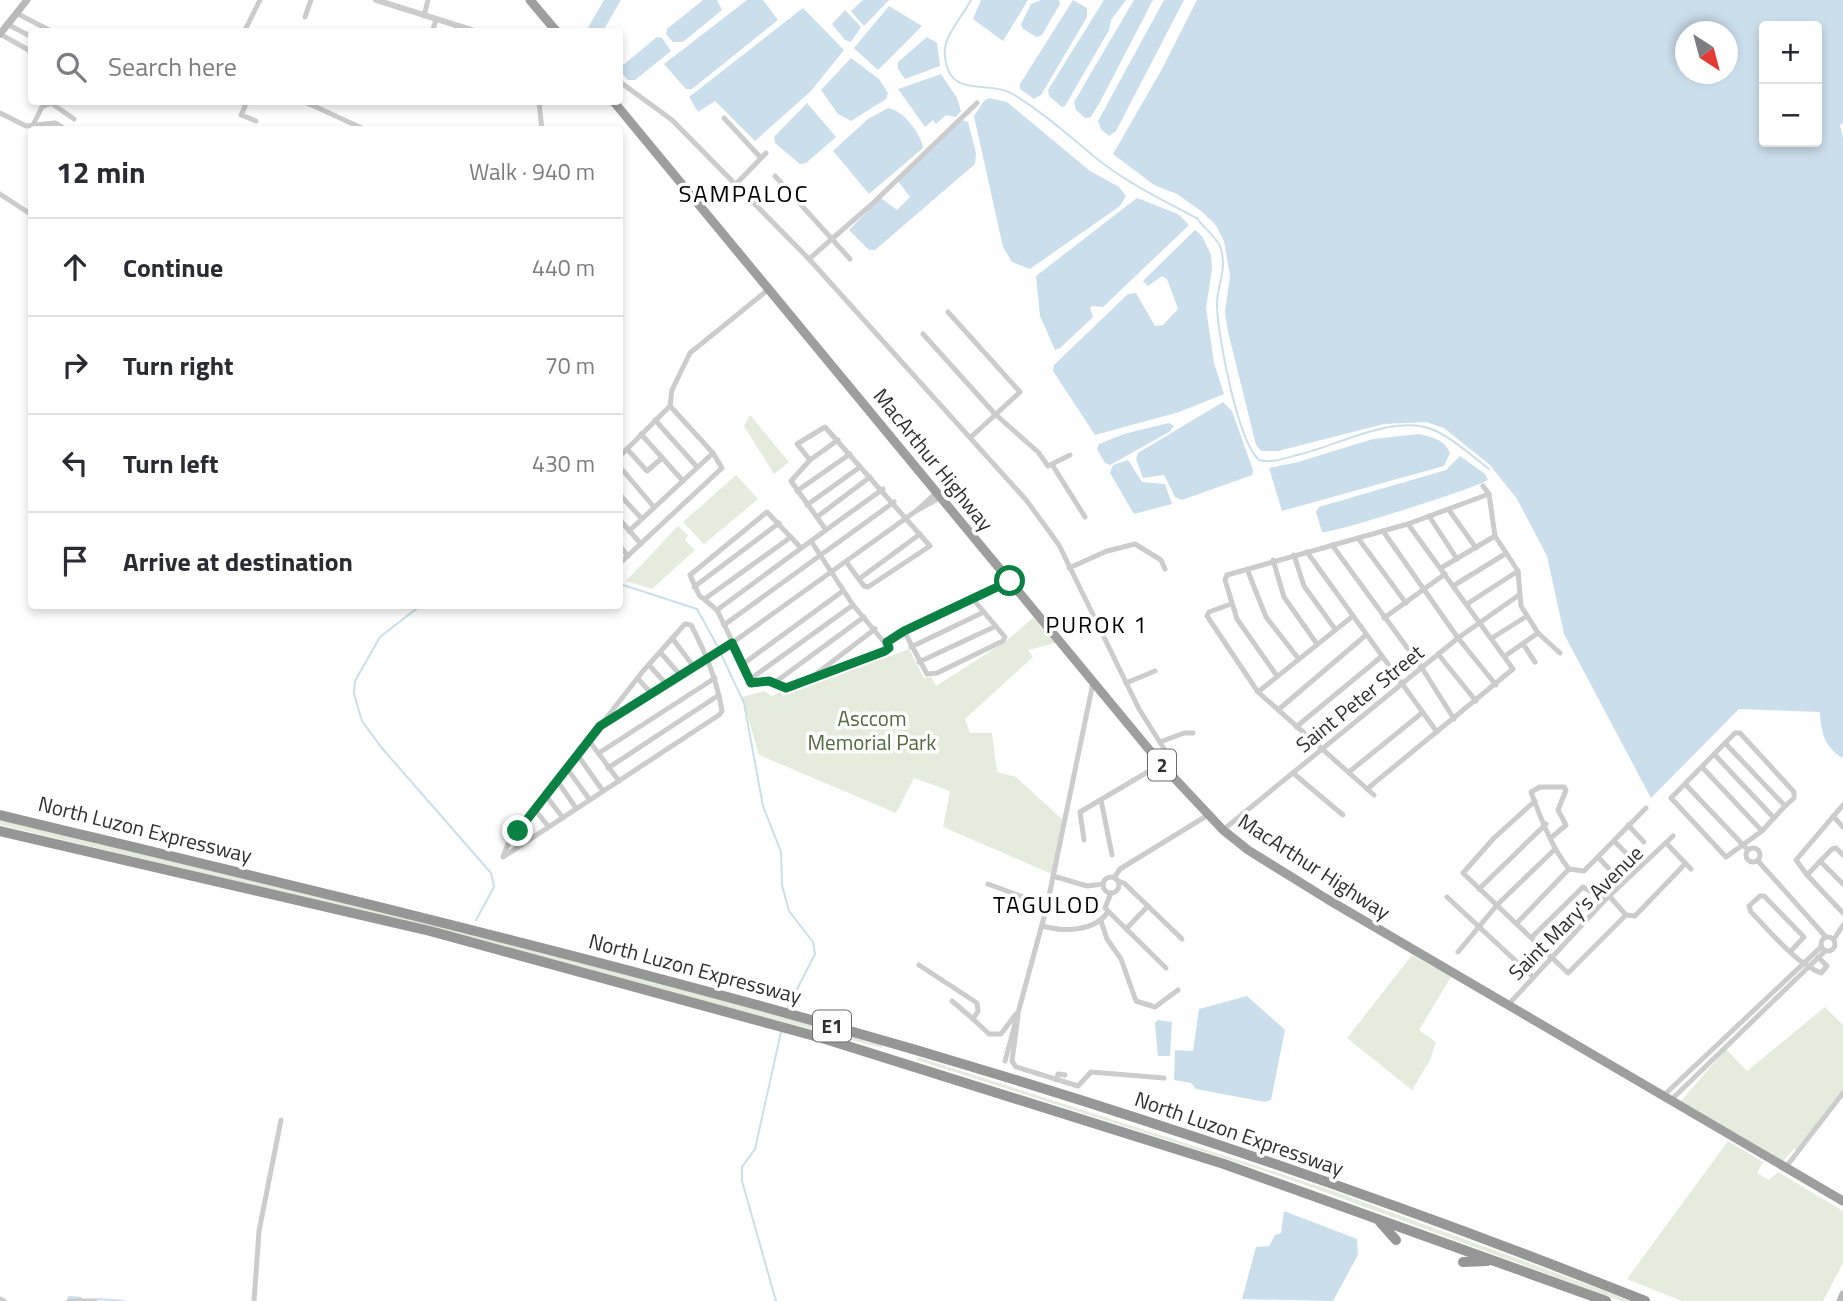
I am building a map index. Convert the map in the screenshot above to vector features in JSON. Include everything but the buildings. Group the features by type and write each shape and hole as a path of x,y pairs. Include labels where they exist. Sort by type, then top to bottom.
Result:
{"highway":[{"path":"530,0 554,28"},
{"name":"MacArthur Highway","path":"616,105 1094,679 1161,764 1223,830 1269,864 1843,1201"},
{"name":"North Luzon Expressway","path":"0,815 485,933 724,996 905,1048 1320,1181 1645,1301"},
{"name":"North Luzon Expressway","path":"0,831 430,931 759,1020 1078,1116 1341,1204 1606,1301"},
{"path":"1341,1204 1380,1222 1396,1240"},
{"path":"1463,1262 1478,1259 1516,1267"}],"main road":[{"path":"0,34 27,0"},
{"path":"1840,1301 1843,1294"}],"street":[{"path":"246,28 260,0"},
{"path":"305,17 311,0"},
{"path":"376,0 464,28"},
{"path":"424,16 428,0"},
{"path":"16,13 45,28"},
{"path":"433,28 436,20"},
{"path":"7,24 28,35"},
{"path":"0,34 28,50"},
{"path":"623,84 672,120 809,259 971,437 1044,523 1059,545 1126,683 1168,755 1170,773"},
{"path":"809,259 977,103"},
{"path":"33,125 42,107 46,105"},
{"path":"54,105 74,119"},
{"path":"245,105 241,115 256,121"},
{"path":"312,105 357,126"},
{"path":"539,105 542,126"},
{"path":"0,113 21,124 55,123 60,126"},
{"path":"724,118 764,156 735,185"},
{"path":"775,176 850,259"},
{"path":"0,194 28,212"},
{"path":"623,453 670,406 672,390 690,353 769,289"},
{"path":"948,312 1019,391 971,437"},
{"path":"923,334 995,414 1048,466 1053,466 1070,455"},
{"path":"623,560 721,471 722,464 670,406"},
{"path":"655,420 697,467"},
{"path":"810,460 798,447 799,442 825,427 883,489 929,544 928,549 868,587 847,563"},
{"path":"641,435 683,481"},
{"path":"826,530 791,480 810,460 838,440"},
{"path":"627,449 647,471 662,458"},
{"path":"629,531 713,453"},
{"path":"797,491 850,454"},
{"path":"1053,466 1085,517"},
{"path":"807,505 860,467"},
{"path":"623,471 654,508"},
{"path":"817,517 870,477"},
{"path":"1483,486 1489,495 1495,536 1518,571 1519,596 1527,616 1538,633 1560,653"},
{"path":"717,610 883,489"},
{"path":"600,726 724,649 847,563 939,494"},
{"path":"668,495 679,508"},
{"path":"1277,676 1237,619 1225,578 1273,560 1408,524 1489,495"},
{"path":"623,498 642,519"},
{"path":"724,625 894,502"},
{"path":"1449,510 1476,548"},
{"path":"801,548 770,512 690,577 699,595 706,598 717,610 753,684 774,683 786,688 889,648 887,642 853,605 811,541"},
{"path":"1429,516 1457,559"},
{"path":"694,587 779,523"},
{"path":"623,524 641,544"},
{"path":"1367,789 1496,685 1513,668 1408,524"},
{"path":"1383,531 1426,588 1458,638 1496,685"},
{"path":"859,579 920,534"},
{"path":"1384,618 1426,588 1457,559 1495,536"},
{"path":"706,598 791,537"},
{"path":"1358,538 1406,603"},
{"path":"1069,568 1135,544 1153,553 1161,560 1165,569"},
{"path":"1332,545 1422,668 1454,719"},
{"path":"623,550 628,556"},
{"path":"1307,552 1401,686 1437,732"},
{"path":"1453,586 1505,554"},
{"path":"1294,555 1304,586 1335,629"},
{"path":"1273,560 1284,597 1317,643"},
{"path":"1247,569 1266,617 1298,658"},
{"path":"1466,604 1518,571"},
{"path":"887,642 904,631 1010,581"},
{"path":"743,664 843,591"},
{"name":"Saint Peter Street","path":"1223,830 1458,638 1519,596"},
{"path":"904,631 925,674 937,673 1003,641 1005,636 972,598"},
{"path":"1231,604 1207,613 1258,692 1374,795"},
{"path":"749,680 853,605"},
{"path":"911,647 984,612"},
{"path":"1258,692 1353,616"},
{"path":"1492,638 1527,616"},
{"path":"774,683 864,617"},
{"path":"683,625 691,625 711,657 722,711 719,715 503,857 508,844 579,757 627,691 672,638 683,625"},
{"path":"919,662 996,626"},
{"path":"812,677 875,629"},
{"path":"1505,656 1538,633"},
{"path":"1278,710 1366,635"},
{"path":"672,638 694,667"},
{"path":"1523,644 1535,662"},
{"path":"661,653 681,676"},
{"path":"1438,654 1476,701"},
{"path":"1296,727 1381,657"},
{"path":"649,665 667,685"},
{"path":"1126,683 1154,671"},
{"path":"599,753 715,678"},
{"path":"638,679 652,694"},
{"path":"1004,1061 1048,906 1094,679"},
{"path":"627,691 639,703"},
{"path":"608,768 719,695"},
{"path":"1349,772 1422,713"},
{"path":"1160,742 1184,733 1193,733"},
{"path":"1735,733 1740,733 1794,792 1794,797 1746,847 1723,856 1672,800 1726,743 1735,733"},
{"path":"590,742 619,781"},
{"path":"1726,743 1785,806"},
{"path":"1714,754 1774,818"},
{"path":"579,757 603,791"},
{"path":"1084,840 1080,813 1161,764"},
{"path":"1702,766 1762,831"},
{"path":"568,770 590,800"},
{"path":"1293,773 1343,815"},
{"path":"558,782 576,808"},
{"path":"1685,784 1746,847 1759,850 1761,857 1758,861"},
{"path":"1552,837 1566,825 1558,810 1566,789 1534,788 1531,792 1552,837 1554,850 1569,869 1584,871 1646,808"},
{"path":"547,797 563,818"},
{"path":"1101,800 1112,855"},
{"path":"1535,801 1463,870 1464,876 1569,973 1626,915"},
{"path":"1843,805 1796,860 1843,913"},
{"path":"536,811 548,826"},
{"path":"1166,968 1104,906 1111,893 1118,890 1116,879 1120,869 1208,815"},
{"path":"1833,816 1843,827"},
{"path":"1479,889 1546,824"},
{"path":"1628,825 1644,842"},
{"name":"Saint Mary's Avenue","path":"1508,1006 1608,899 1674,836"},
{"path":"1614,841 1629,856"},
{"path":"1667,844 1691,869"},
{"path":"1746,847 1747,859 1758,861 1826,937 1834,939"},
{"path":"1807,875 1833,848 1843,855"},
{"path":"1458,952 1497,905 1554,850"},
{"path":"1598,857 1611,871"},
{"path":"1820,861 1843,884"},
{"path":"1532,937 1583,887 1608,899 1626,915 1634,916 1685,864"},
{"path":"1517,923 1569,869"},
{"path":"1054,876 1087,886 1103,884 1108,878 1116,879 1182,939"},
{"path":"988,884 1048,906"},
{"path":"1103,884 1106,892 1111,893"},
{"path":"1790,952 1804,937 1764,896 1760,896 1749,906 1749,910 1790,952 1818,973 1826,970 1827,966 1818,957"},
{"path":"1447,897 1533,977"},
{"path":"1126,929 1148,906"},
{"path":"1042,926 1067,930 1101,921 1108,912"},
{"path":"1101,921 1107,939 1121,959 1136,1001 1155,1007 1178,990"},
{"path":"1666,1098 1679,1091 1698,1073 1739,1028 1806,963 1823,949 1835,948 1834,939 1843,927"},
{"path":"1806,963 1818,957 1826,937"},
{"path":"919,965 977,1003 979,1006 973,1019"},
{"path":"952,1001 993,1036 1001,1034 1016,1013"},
{"path":"1016,1013 1018,1027 1012,1064 1078,1086 1091,1072 1164,1078"},
{"path":"1666,1098 1673,1086 1739,1028"},
{"path":"1692,1068 1698,1073"},
{"path":"1056,1080 1058,1074 1065,1075"},
{"path":"1673,1086 1679,1091"},
{"path":"1786,1167 1843,1093"},
{"path":"254,1301 259,1231 281,1119"},
{"path":"69,1301 95,1301"}],"green space":[{"path":"750,415 789,462 774,474 744,426"},
{"path":"736,475 758,499 704,544 683,522"},
{"path":"678,526 688,535 685,540 695,550 652,589 626,581"},
{"name":"Asccom Memorial Park","path":"1034,617 1056,643 1028,650 1033,657 965,719 970,733 992,733 997,772 1016,777 1064,821 1052,874 943,827 950,791 914,778 896,813 759,755 742,697 764,691 772,696 780,692 783,696 909,649 924,678 931,677 936,686 1005,642"},
{"path":"0,820 552,956 772,1014 882,1045 882,1048 387,917 0,825"},
{"path":"1412,955 1451,977 1419,1030 1436,1042 1430,1060 1412,1090 1347,1038"},
{"path":"1825,1007 1843,1025 1843,1089 1797,1150 1794,1149 1783,1161 1681,1101 1726,1049 1747,1071"},
{"path":"918,1057 1331,1190 1632,1301 1621,1301 1289,1179 917,1060"},
{"path":"1728,1141 1763,1162 1757,1173 1769,1180 1778,1172 1843,1211 1843,1263 1823,1301 1682,1301 1627,1279"}],"water":[{"path":"604,0 621,0 605,28 588,28"},
{"path":"703,0 717,0 722,10 683,42 673,42 666,34 667,29"},
{"path":"747,0 763,0 778,20 692,89 686,89 664,64"},
{"path":"863,0 889,0 864,26 851,11"},
{"path":"981,0 1028,0 1003,41 973,19"},
{"path":"1041,0 1059,0 1060,4 1042,35 1037,37 1023,29 1021,24 1031,4"},
{"path":"1073,0 1087,8 1087,17 1041,95 1034,99 1020,89 1020,84"},
{"path":"1104,0 1126,0 1111,20 1109,30 1062,107 1049,96 1048,90"},
{"path":"1134,0 1153,0 1100,102 1091,117 1085,118 1076,110 1074,102"},
{"path":"1164,0 1184,0 1116,131 1109,136 1101,129 1098,121"},
{"path":"1197,0 1843,0 1843,123 1840,125 1843,138 1843,758 1832,749 1825,738 1820,712 1739,709 1651,798 1564,634 1547,556 1517,499 1490,465 1444,428 1426,422 1384,424 1278,451 1261,451 1256,445 1228,332 1225,312 1230,276 1224,241 1215,224 1201,211 1177,194 1154,185 1113,154 1162,69"},
{"path":"889,6 922,26 878,70 854,48"},
{"path":"803,8 844,50 811,91 755,141 715,101 698,112 689,97"},
{"path":"845,10 861,27 851,42 845,40 832,24"},
{"path":"657,37 662,38 671,51 635,80 628,80 623,74 623,65"},
{"path":"927,37 937,43 940,66 905,79 898,69 898,62"},
{"path":"851,58 879,79 888,93 886,99 851,121 838,114 821,90"},
{"path":"941,74 957,98 961,111 956,117 946,115 936,124 933,120 925,127 898,89"},
{"path":"989,98 1007,102 1090,171 1119,187 1126,196 1120,206 1030,269 1012,262 1003,247 974,116"},
{"path":"807,103 836,137 806,163 800,164 775,143 774,137"},
{"path":"888,108 900,113 910,124 919,136 923,148 869,194 833,151 868,119"},
{"path":"962,120 968,122 976,153 975,164 875,250 869,250 849,230 881,198 897,210 910,197 898,181"},
{"path":"1137,198 1178,214 1189,225 1103,307 1092,306 1090,308 1093,317 1055,350 1040,316 1036,276"},
{"path":"1195,230 1202,236 1211,255 1212,270 1206,308 1214,363 1224,394 1179,412 1095,435 1053,371 1054,365 1128,294 1136,293 1155,326 1163,325 1178,309 1167,279 1162,276 1148,286 1143,281"},
{"path":"1223,402 1232,411 1253,470 1252,475 1182,500 1175,497 1164,475 1143,478 1136,459 1138,453"},
{"path":"1169,423 1174,426 1169,432 1110,465 1105,463 1097,449 1099,444 1124,434"},
{"path":"1419,434 1445,445 1450,453 1444,466 1282,511 1269,468 1373,439"},
{"path":"1460,456 1485,474 1488,480 1404,510 1322,532 1316,512 1319,507 1446,470"},
{"path":"1128,460 1142,482 1165,484 1172,504 1134,514 1110,473 1113,465"},
{"path":"1247,996 1285,1030 1271,1100 1265,1102 1196,1089 1191,1083 1174,1080 1175,1050 1193,1051 1199,1009"},
{"path":"1158,1020 1172,1022 1170,1056 1158,1056 1155,1023"},
{"path":"1284,1211 1357,1239 1358,1255 1333,1301 1242,1299 1256,1247 1269,1246 1275,1235 1281,1233"}],"waterway":[{"path":"971,0 946,42 945,61 954,79 968,85 1011,93 1120,175 1198,219"},
{"path":"1199,221 1220,246 1223,269 1217,304 1225,362 1236,411 1251,449 1259,460 1280,460 1368,432 1404,425 1421,426 1436,431 1489,469"},
{"path":"623,585 697,609 719,649"},
{"path":"416,609 380,637 355,681 354,694 362,721 381,747 491,873 494,887 476,920"},
{"path":"721,654 744,703 763,806 781,852 782,885 789,911 813,942 815,954 788,1007"},
{"path":"776,1301 742,1181 742,1167 755,1149 781,1032"},
{"path":"68,1300 69,1297 81,1298"},
{"path":"97,1299 124,1301"}],"district":[{"name":"SAMPALOC","path":"744,194"},
{"name":"PUROK 1","path":"1097,625"},
{"name":"TAGULOD","path":"1047,905"}],"route":[{"path":"518,831 579,757 600,726 732,643 751,683 769,681 786,688 885,651 889,648 887,642 904,631 1010,581"}]}
